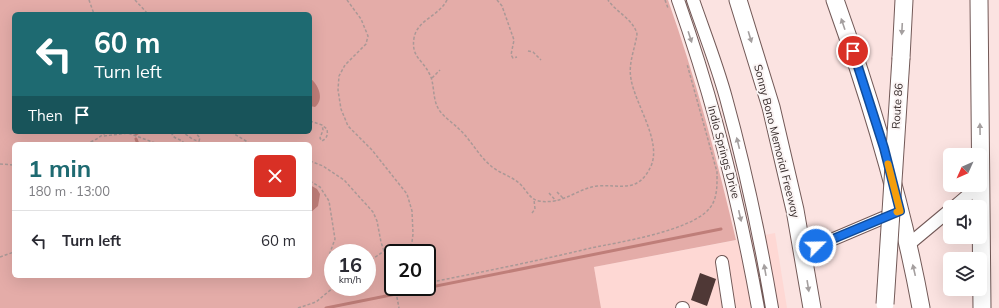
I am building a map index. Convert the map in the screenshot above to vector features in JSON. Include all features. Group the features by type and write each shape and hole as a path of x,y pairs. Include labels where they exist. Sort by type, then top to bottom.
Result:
{"highway":[{"name":"Sonny Bono Memorial Freeway","path":"738,0 771,108 795,210 812,308"},
{"path":"835,0 858,64 884,148 908,245 921,308"},
{"name":"Route 86","path":"884,306 904,0"},
{"path":"979,0 981,148"},
{"path":"981,192 982,308"}],"lane":[{"name":"Indio Springs Drive","path":"678,0 710,100 732,176 746,240 758,308"},
{"name":"Indio Springs Drive","path":"693,0 726,96 760,237 772,308"},
{"path":"962,200 972,192"},
{"path":"803,252 900,211"},
{"path":"908,245 943,216"},
{"path":"722,262 729,308"}],"path":[{"path":"89,0 93,12"},
{"path":"136,0 146,12"},
{"path":"347,0 361,19 368,36 366,44 345,65 339,76 338,90 341,109 348,126 372,150 407,194 412,211 413,234 411,244"},
{"path":"447,0 441,8 419,27 414,36 413,44 415,54 430,73 438,109 461,131 486,161 496,170 517,181 534,200 535,209 532,213"},
{"path":"497,0 502,6 514,40 511,55 514,58 517,57"},
{"path":"534,200 556,201 596,186 623,187 635,185 643,177 651,165 654,153 652,142 631,79 630,64 637,34 636,30 634,26 616,10 608,0"},
{"path":"665,0 670,13"},
{"path":"528,52 533,52 540,60"},
{"path":"436,281 518,265 653,235 699,218 709,209 715,199 717,172 687,64"},
{"path":"431,78 440,70"},
{"path":"312,122 322,125 327,129 328,134 322,141 320,138 323,130 322,125"},
{"path":"90,142 104,136 116,134"},
{"path":"133,134 153,142"},
{"path":"172,134 174,138 182,140 183,142"},
{"path":"188,134 198,141 200,138 197,134"},
{"path":"234,134 248,142"},
{"path":"312,162 323,166 341,177 366,204 377,221 384,250 376,256"},
{"path":"0,164 12,164"},
{"path":"312,182 320,187 329,201 335,239 333,244"},
{"path":"557,192 564,199"},
{"path":"549,194 556,201"},
{"path":"0,258 12,253"},
{"path":"298,308 316,302 324,295"},
{"path":"396,296 399,308"}],"shaded area":[{"path":"0,0 668,0 688,59 705,119 736,240 594,267 601,308 0,308"},
{"path":"312,80 318,88 320,96 320,100 315,107 312,106"},
{"path":"312,186 317,189 320,194 318,206 312,211"},
{"path":"775,233 787,308 601,308 594,267"}],"building":[{"path":"700,273 716,279 707,306 691,300"}],"waterway":[{"path":"326,308 721,229"}],"slow traffic":[{"path":"888,164 900,211 897,212"}],"route":[{"path":"816,246 900,211 884,148 853,51"}]}
